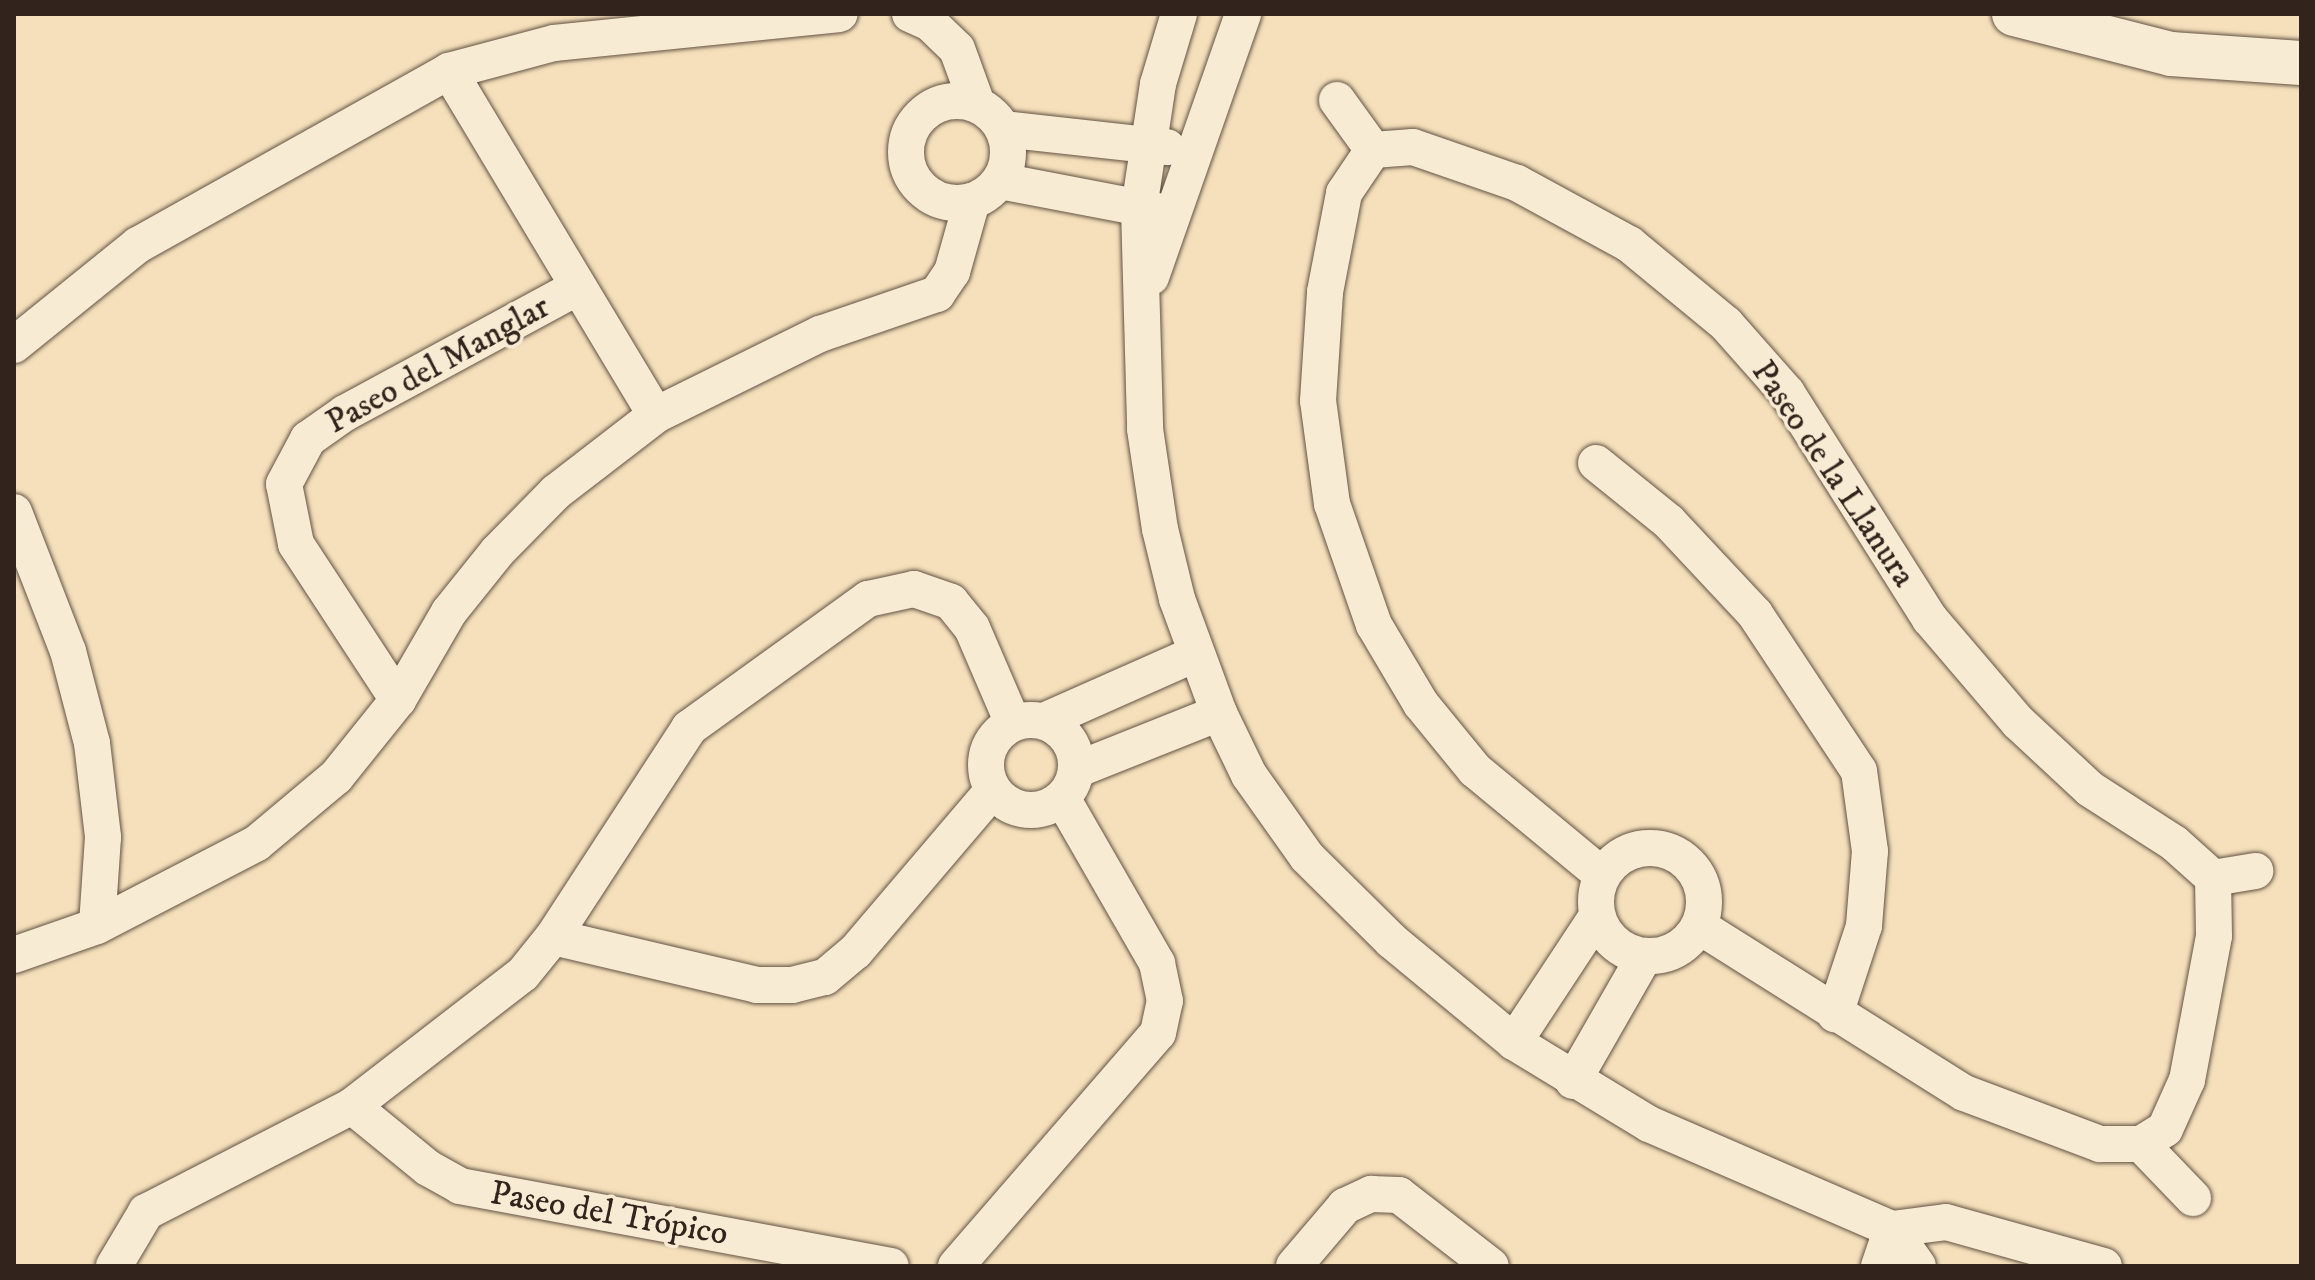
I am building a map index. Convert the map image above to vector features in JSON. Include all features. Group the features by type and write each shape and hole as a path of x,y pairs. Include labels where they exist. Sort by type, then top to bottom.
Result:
{"street":[{"path":"14,345 138,245 449,71 554,43 840,14"},
{"path":"14,955 97,926 257,843 336,777 398,700 449,612 497,552 556,492 656,415 820,334 937,294 952,272 986,191 1007,164 990,116 957,49 930,23 910,14"},
{"path":"1179,14 1146,144 1155,211 1141,309 1145,429 1160,529 1195,654 1219,713 1249,775 1307,857 1392,941 1514,1042 1573,1081 1649,1124 1892,1229 1946,1222 2104,1266"},
{"path":"1155,211 1193,150 1243,14"},
{"path":"2014,14 2171,54 2301,63"},
{"name":"Paseo del Manglar","path":"449,71 656,415"},
{"path":"1155,211 986,191 955,204 922,190 906,159 907,141 926,111 960,100 990,116 1193,150"},
{"path":"1337,100 1373,150 1344,193 1325,292 1318,401 1332,504 1374,625 1421,704 1475,770 1602,875"},
{"name":"Paseo de la Llanura","path":"1373,150 1413,147 1517,183 1629,244 1726,324 1787,393 1930,619 2018,722 2090,789 2174,843 2213,878"},
{"name":"Paseo del Manglar","path":"398,700 296,544 284,484 308,439 345,413 578,287"},
{"path":"1596,463 1669,522 1755,614 1859,771 1870,851 1864,926 1835,1014"},
{"path":"14,512 68,651 92,743 103,837 97,926"},
{"path":"114,1266 146,1212 352,1106 523,974 553,937 689,728 868,599 914,589 951,602 972,628 1028,722 1069,740 1069,784 1157,963 1165,1001 1158,1033 956,1266"},
{"path":"1195,654 1028,722 990,745 986,760 993,790 1004,802 1033,810 1069,784 1219,713"},
{"path":"553,937 757,985 792,985 825,977 856,951 993,790"},
{"path":"1514,1042 1597,916 1602,875 1615,860 1634,850 1675,853 1702,885 1699,926 1676,950 1644,957 1614,944 1597,916"},
{"path":"1699,926 1964,1093 2100,1144 2141,1144 2165,1129 2187,1080 2214,936 2213,878 2255,871"},
{"path":"1573,1081 1644,957"},
{"name":"Paseo del Trópico","path":"352,1106 428,1168 460,1186 891,1266"},
{"path":"2141,1144 2193,1198"},
{"path":"1294,1266 1345,1206 1371,1194 1399,1195 1491,1266"},
{"path":"1929,1266 1946,1222"},
{"path":"1879,1266 1892,1229"},
{"path":"1892,1229 1918,1266"}]}
